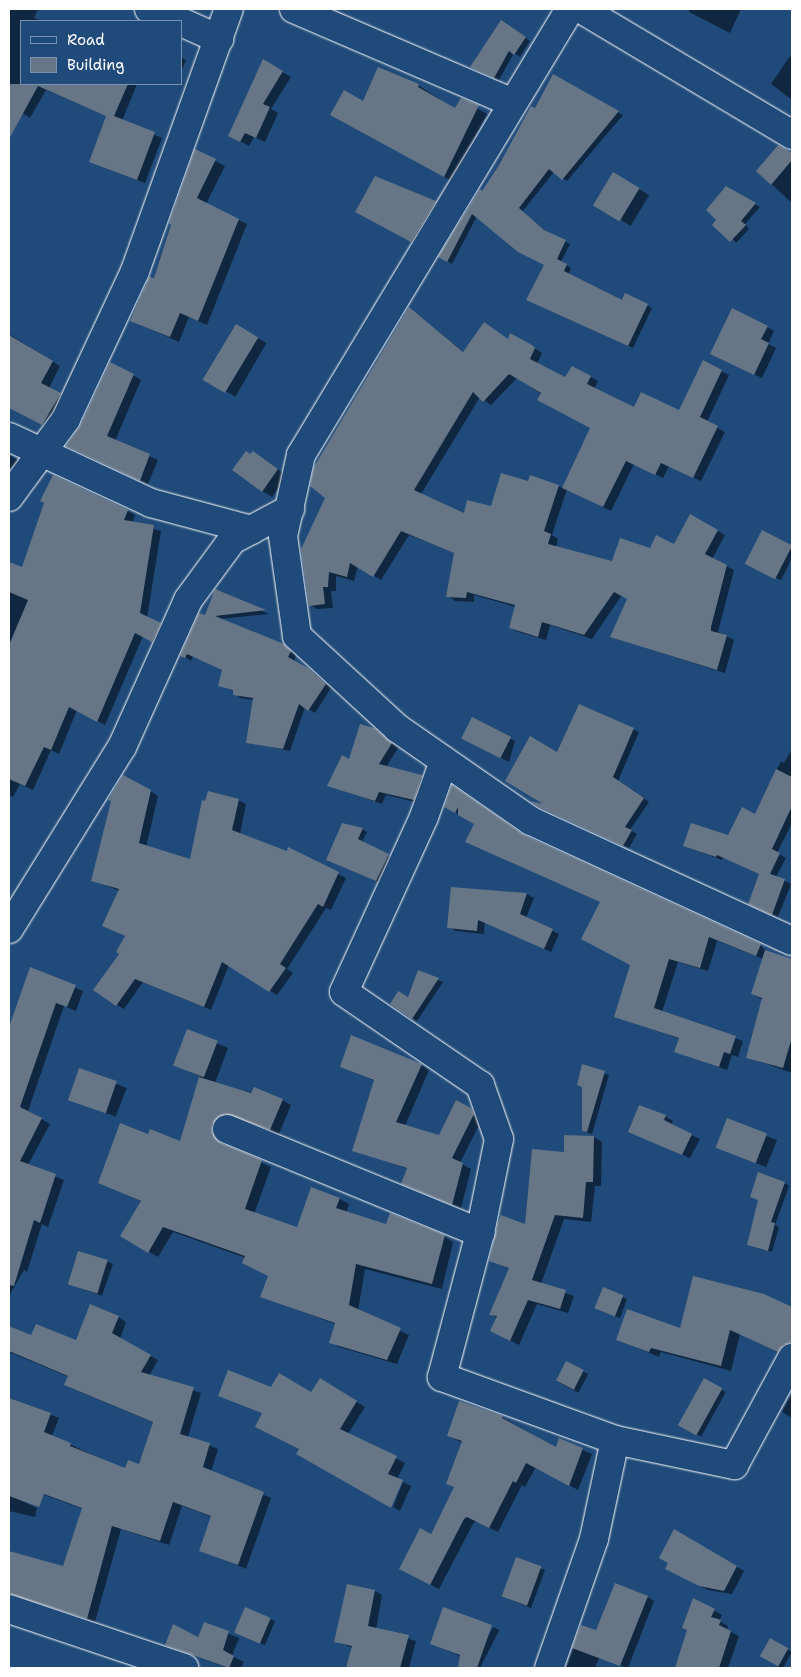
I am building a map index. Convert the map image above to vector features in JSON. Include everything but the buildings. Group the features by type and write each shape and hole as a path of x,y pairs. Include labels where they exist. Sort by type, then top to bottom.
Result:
{"street":[{"path":"149,9 175,20"},
{"path":"9,497 66,419 135,271 229,9"},
{"path":"294,9 513,103"},
{"path":"570,9 301,455 283,536 297,636 397,728 531,821 792,941"},
{"path":"582,9 792,134"},
{"path":"182,23 219,38"},
{"path":"9,437 151,503 251,530"},
{"path":"9,929 122,747 188,600 232,540 290,509"},
{"path":"444,761 424,817 344,992 480,1085 499,1139 480,1233 442,1377 615,1440 734,1465 792,1358"},
{"path":"227,1129 480,1233"},
{"path":"549,1668 594,1539 615,1440"},
{"path":"9,1609 184,1668"}]}
